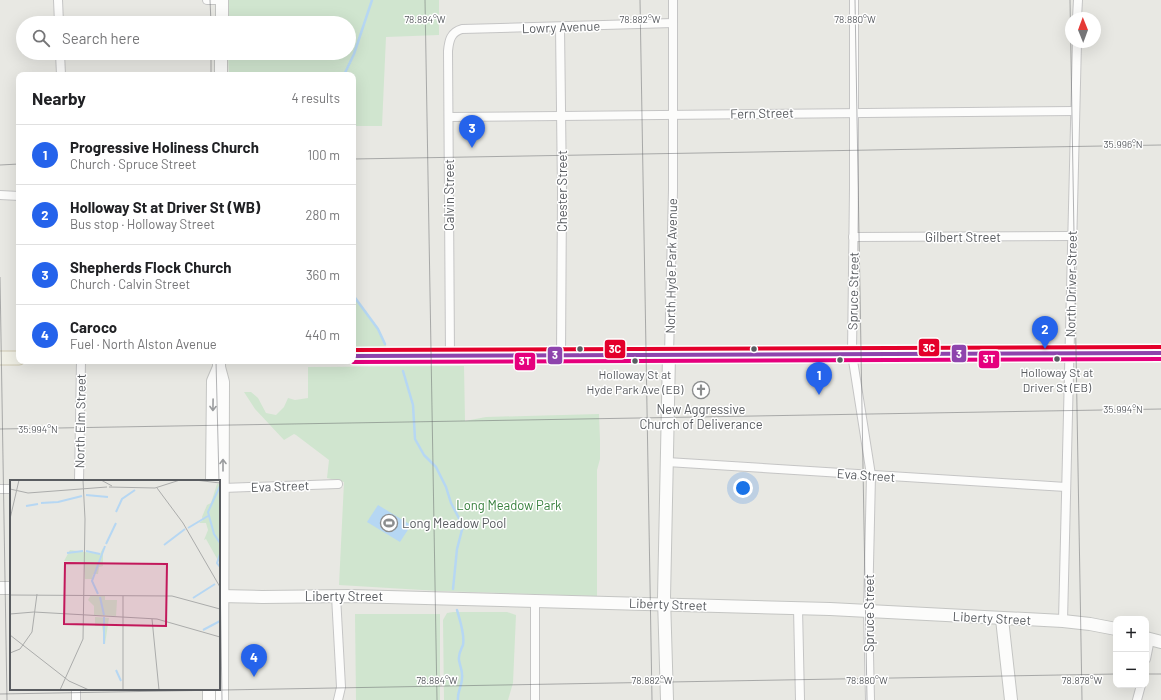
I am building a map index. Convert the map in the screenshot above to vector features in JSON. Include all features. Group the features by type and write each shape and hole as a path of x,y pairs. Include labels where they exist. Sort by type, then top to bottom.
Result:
{"main road":[{"path":"356,356 1161,353"},
{"path":"0,358 16,358"}],"street":[{"path":"58,0 59,16"},
{"path":"207,0 222,0 222,16"},
{"name":"North Hyde Park Avenue","path":"667,700 664,604 672,198 673,0"},
{"name":"Spruce Street","path":"854,0 852,354 871,475 868,610 870,700"},
{"path":"1077,12 1078,0"},
{"name":"Lowry Avenue","path":"451,35 456,30 462,29 673,23"},
{"name":"Chester Street","path":"560,27 562,192 561,356"},
{"name":"Calvin Street","path":"450,356 448,50 451,35"},
{"name":"North Driver Street","path":"1063,621 1077,48"},
{"path":"60,60 61,72"},
{"path":"221,72 222,60"},
{"name":"Fern Street","path":"449,116 1075,111"},
{"path":"0,195 16,196"},
{"name":"Gilbert Street","path":"853,237 1072,236"},
{"name":"North Elm Street","path":"79,480 81,364"},
{"path":"212,480 213,382 218,364"},
{"path":"218,364 223,382 221,596 222,700"},
{"name":"Eva Street","path":"666,462 1066,487"},
{"name":"Eva Street","path":"223,488 338,484"},
{"name":"Liberty Street","path":"221,596 336,596 535,600 868,610 1002,619 1063,621 1113,628"},
{"path":"336,596 341,688 338,700"},
{"path":"535,600 535,700"},
{"path":"798,608 800,700"},
{"path":"1002,619 1011,700"},
{"path":"1148,652 1152,640"},
{"path":"1137,700 1140,688"}],"green space":[{"path":"226,0 439,0 439,35 386,37 382,126 356,126 356,72 229,72 228,60 356,60 356,16 227,16"},
{"path":"356,299 378,329 388,350 356,350"},
{"name":"Long Meadow Park","path":"464,366 465,421 486,417 599,414 600,459 597,470 597,596 439,591 339,585 344,482 327,478 329,460 296,435 294,434 284,440 255,409 244,392 251,392 258,398 266,413 276,415 284,407 288,398 295,400 308,398 308,367"},
{"path":"507,612 516,615 513,683 508,700 444,700 443,620 447,613"},
{"path":"355,614 440,614 440,700 356,700"}],"water":[{"name":"Long Meadow Pool","path":"378,505 411,525 400,542 367,522"}],"waterway":[{"path":"356,48 372,0"},
{"path":"345,72 351,60"},
{"path":"356,299 378,329 385,344"},
{"path":"403,371 413,405 415,439 424,455 436,467 446,487 451,503 463,526 457,549 453,589"},
{"path":"457,610 463,636 463,645 459,656 462,676 458,700"}],"transit line":[{"name":"3C","path":"356,350 1161,347"},
{"name":"3","path":"356,356 1161,353"},
{"name":"3T","path":"356,362 1161,359"}],"place":[{"name":"Shepherds Flock Church","path":"472,148"},
{"name":"Holloway St at Driver St (WB)","path":"1045,349"},
{"name":"Holloway St at Driver St (EB)","path":"1057,359"},
{"name":"Holloway St at Hyde Park Ave (EB)","path":"635,361"},
{"name":"New Aggressive Church of Deliverance","path":"701,390"},
{"name":"Progressive Holiness Church","path":"819,395"},
{"name":"Long Meadow Pool","path":"389,523"},
{"name":"Caroco","path":"254,677"}]}
